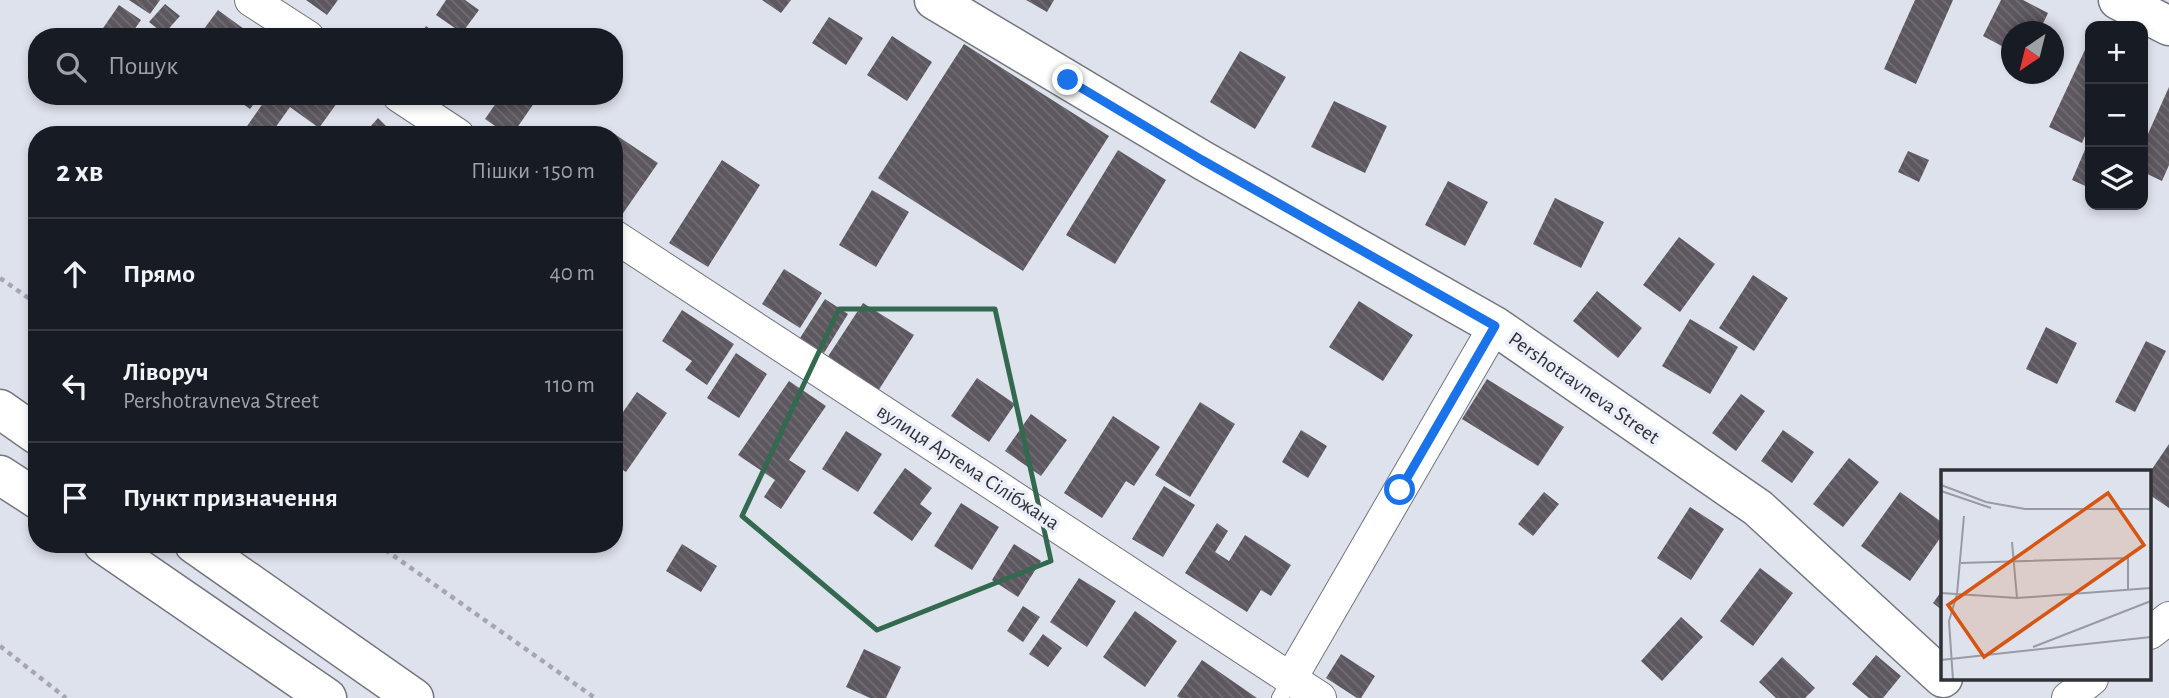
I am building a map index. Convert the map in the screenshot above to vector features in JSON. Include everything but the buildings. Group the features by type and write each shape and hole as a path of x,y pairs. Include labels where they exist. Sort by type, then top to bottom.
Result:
{"main road":[{"name":"Pershotravneva Street","path":"934,0 1202,160 1495,326 1758,508 1941,675"},
{"path":"2119,0 2169,26"},
{"path":"0,409 28,429"},
{"path":"0,475 28,493"},
{"path":"116,553 327,698"},
{"path":"207,553 414,698"},
{"name":"Pershotravneva Street","path":"1946,680 1965,698"}],"street":[{"path":"251,0 294,28"},
{"path":"413,105 444,126"},
{"name":"вулиця Артема Сілібжана","path":"623,242 1285,688 1320,698"},
{"path":"1285,688 1495,326"},
{"path":"2152,631 2169,618"},
{"path":"2068,698 2091,680"}],"path":[{"path":"0,278 28,298"},
{"path":"390,553 595,698"},
{"path":"0,646 66,698"}],"highlighted area":[{"path":"839,309 995,309 1051,561 877,630 742,516"}],"route":[{"path":"1068,80 1202,160 1495,326 1400,490"}]}
